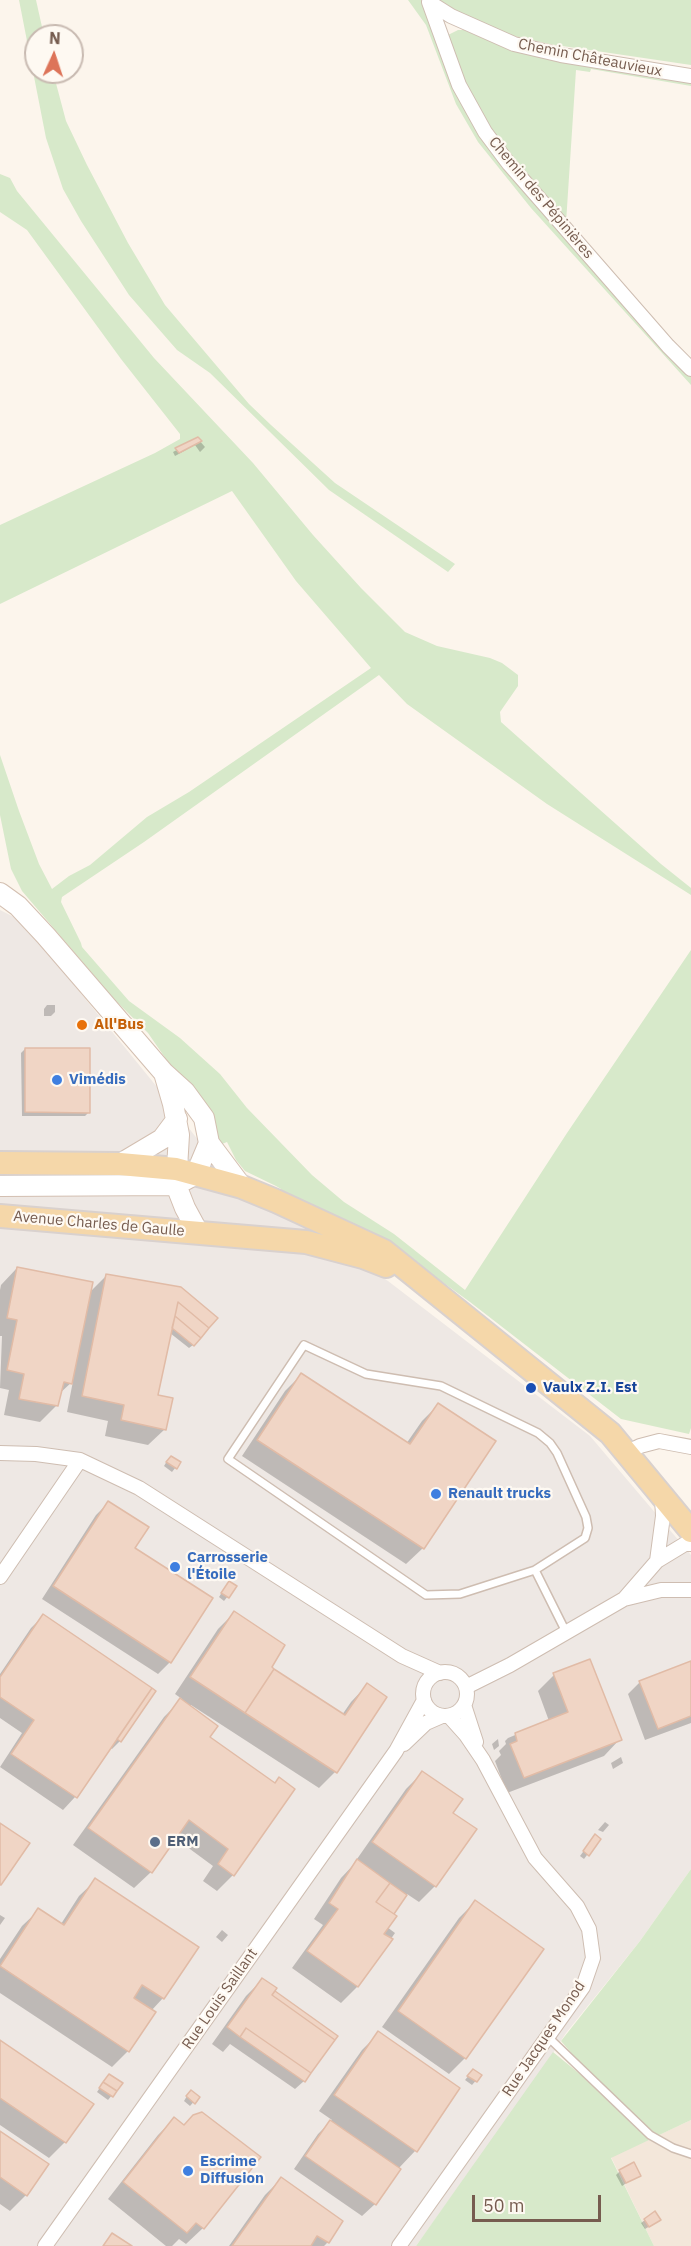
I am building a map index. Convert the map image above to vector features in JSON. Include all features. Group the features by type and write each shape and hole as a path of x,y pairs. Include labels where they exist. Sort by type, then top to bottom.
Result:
{"main road":[{"path":"0,1163 120,1164 183,1176"},
{"name":"Avenue Charles de Gaulle","path":"183,1176 242,1187 384,1251 610,1433 628,1452 691,1532"},
{"name":"Avenue Charles de Gaulle","path":"0,1216 306,1242 363,1257 415,1278"}],"street":[{"name":"Chemin Châteauvieux","path":"429,1 451,16 514,44 561,55 691,76"},
{"name":"Chemin des Pépinières","path":"429,1 459,85 485,132 509,164 668,346 691,369"},
{"path":"0,893 18,906 46,936 164,1073 185,1092 204,1118 209,1143 242,1187"},
{"path":"164,1073 177,1119 185,1208 198,1232"},
{"path":"120,1164 162,1139 177,1119"},
{"path":"183,1176 209,1143"},
{"name":"Avenue Charles de Gaulle","path":"0,1186 183,1176"},
{"path":"628,1452 659,1441 691,1447"},
{"path":"0,1453 36,1454 80,1460 139,1488 402,1656 440,1673 456,1676 510,1665"},
{"path":"0,1577 80,1460"},
{"path":"657,1561 663,1516 662,1494"},
{"path":"624,1599 657,1561 685,1544 691,1544"},
{"path":"466,1687 510,1665 624,1599 662,1590 691,1590"},
{"path":"402,1656 427,1682"},
{"path":"440,1673 427,1682 423,1694 430,1710 446,1716 460,1710 467,1694 466,1687 456,1676"},
{"name":"Rue Louis Saillant","path":"45,2246 396,1751 424,1700"},
{"name":"Rue Jacques Monod","path":"464,1705 483,1760"},
{"name":"Rue Louis Saillant","path":"396,1751 426,1723 446,1716"},
{"name":"Rue Jacques Monod","path":"399,2246 583,1988 593,1958 589,1929 577,1906 535,1858 483,1760 466,1735 446,1716"}],"lane":[{"path":"304,1345 366,1374 441,1386 538,1433 550,1443 557,1453 586,1517 588,1528 585,1538 535,1570 460,1594 426,1595 228,1459 304,1345"},
{"path":"535,1570 566,1632"},
{"path":"548,2037 650,2135 673,2148 691,2154"}],"shaded area":[{"path":"0,910 22,921 226,1176 388,1281 590,1436 691,1555 691,1869 640,1941 566,2033 531,2087 416,2246 0,2246"},
{"path":"691,2120 691,2246 654,2246 611,2157"}],"green space":[{"path":"19,0 36,0 41,24 24,26"},
{"path":"408,0 421,0 430,15 460,98 691,374 691,385 531,208 478,142 456,104 426,25"},
{"path":"440,0 691,0 691,65 549,44 497,32 463,15"},
{"path":"464,30 501,46 535,56 691,81 691,86 591,69 590,72 576,70 566,223 498,143 466,87 448,35"},
{"path":"35,84 56,84 66,121 87,165 128,243 165,305 249,404 271,425 335,483 455,564 448,572 329,490 210,373 177,350 129,295 81,221 63,189 46,138"},
{"path":"0,174 10,178 17,191 154,358 253,463 361,588 405,632 437,646 490,658 502,663 518,675 518,686 500,712 501,722 691,888 691,895 547,804 407,704 379,675 144,842 62,897 61,902 82,947 129,1001 180,1038 220,1074 247,1108 312,1175 344,1202 394,1234 465,1290 567,1133 691,950 691,1428 689,1434 621,1419 470,1302 386,1241 339,1217 280,1192 281,1189 245,1171 236,1160 227,1142 222,1144 220,1142 217,1133 148,1033 114,999 22,891 11,869 0,815 0,755 39,864 52,889 69,876 90,865 147,817 189,792 371,668 296,581 232,491 0,604 0,525 155,453 180,439 180,434 121,359 27,230 0,212"},
{"path":"691,1869 691,2120 657,2136 579,2062 561,2041 640,1941"},
{"path":"553,2052 581,2075 649,2140 611,2158 654,2246 416,2246"}],"building":[{"path":"198,437 202,441 179,453 175,448"},
{"name":"Vimédis","path":"25,1048 90,1048 90,1113 25,1112"},
{"path":"17,1267 93,1282 72,1384 64,1382 58,1406 19,1399 24,1374 7,1370 17,1320 7,1318"},
{"path":"106,1274 181,1287 218,1318 209,1328 178,1302 158,1395 173,1398 166,1430 121,1420 124,1405 82,1396"},
{"path":"178,1302 209,1328 201,1338 175,1316"},
{"path":"175,1316 201,1338 194,1346 172,1328"},
{"path":"301,1373 410,1444 438,1403 496,1441 424,1549 257,1440"},
{"path":"171,1456 181,1462 177,1469 166,1462"},
{"path":"108,1501 149,1527 135,1548 213,1598 171,1663 53,1586"},
{"path":"229,1581 237,1586 229,1598 221,1593"},
{"path":"234,1611 285,1645 272,1667 274,1669 245,1713 190,1677"},
{"path":"43,1614 152,1688 77,1798 11,1754 34,1720 0,1697 0,1677"},
{"path":"590,1659 622,1740 524,1778 510,1744 517,1741 515,1733 568,1712 553,1673"},
{"path":"691,1661 691,1716 658,1729 639,1681"},
{"path":"274,1669 345,1715 367,1683 387,1697 337,1773 245,1713"},
{"path":"152,1688 156,1691 121,1742 117,1739"},
{"path":"180,1698 218,1726 210,1737 275,1783 279,1777 295,1789 234,1876 218,1864 228,1849 189,1820 152,1873 88,1828"},
{"path":"422,1771 463,1799 453,1813 477,1829 436,1887 372,1842"},
{"path":"0,1823 30,1843 1,1885 0,1885"},
{"path":"595,1834 601,1839 589,1856 583,1851"},
{"path":"357,1859 390,1883 376,1902 397,1916 384,1934 393,1939 358,1987 307,1951 338,1909 329,1903"},
{"path":"95,1878 199,1947 164,1999 142,1985 134,1998 156,2012 129,2052 0,1966 38,1908 64,1925"},
{"path":"390,1883 407,1895 394,1914 376,1902"},
{"path":"475,1900 544,1949 466,2059 398,2011"},
{"path":"262,1978 277,1988 272,1995 335,2040 311,2073 246,2028 240,2037 227,2027"},
{"path":"275,1991 338,2036 335,2040 272,1995"},
{"path":"246,2028 311,2073 305,2082 240,2037"},
{"path":"378,2031 460,2088 417,2152 334,2095"},
{"path":"0,2040 94,2104 66,2143 0,2098"},
{"path":"473,2069 482,2075 477,2082 467,2076"},
{"path":"109,2074 123,2083 117,2091 103,2082"},
{"path":"103,2082 117,2091 113,2097 99,2088"},
{"path":"191,2090 200,2097 195,2104 186,2096"},
{"path":"202,2112 261,2157 204,2229 196,2223 187,2233 123,2182 174,2117 184,2125 193,2115"},
{"path":"330,2120 401,2169 376,2205 305,2156"},
{"path":"0,2131 49,2164 27,2196 0,2177"},
{"path":"634,2162 641,2176 626,2183 619,2170"},
{"path":"281,2177 343,2221 329,2243 317,2236 311,2246 232,2246"},
{"path":"655,2211 661,2220 649,2227 644,2219"},
{"path":"112,2233 132,2246 103,2246"}],"place":[{"name":"All'Bus","path":"82,1025"},
{"name":"Vimédis","path":"57,1080"},
{"name":"Vaulx Z.I. Est","path":"531,1388"},
{"name":"Renault trucks","path":"436,1494"},
{"name":"Carrosserie l'Étoile","path":"175,1567"},
{"name":"ERM","path":"155,1842"},
{"name":"Escrime Diffusion","path":"188,2171"}]}
